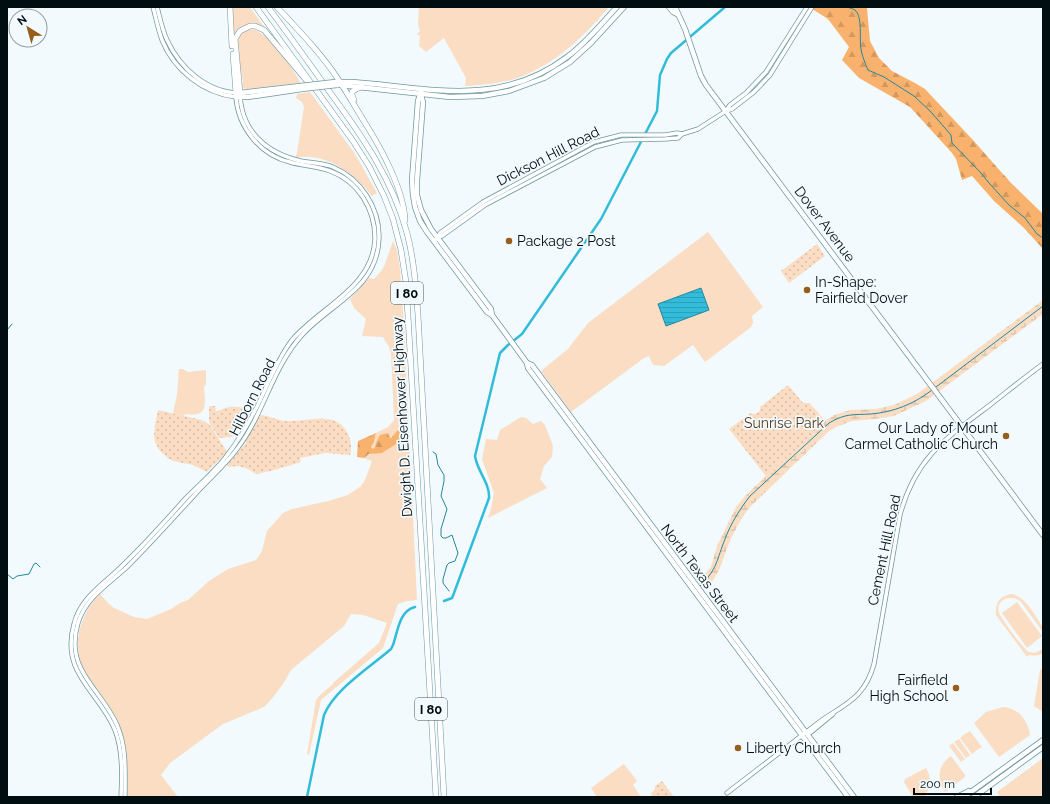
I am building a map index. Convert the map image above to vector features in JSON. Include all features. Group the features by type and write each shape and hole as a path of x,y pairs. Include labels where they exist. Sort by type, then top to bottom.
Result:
{"highway":[{"path":"230,7 238,95"},
{"name":"Dwight D. Eisenhower Highway","path":"256,7 362,154 378,183 393,218 406,282 436,797"},
{"name":"Dwight D. Eisenhower Highway","path":"268,7 369,147 386,178 397,203 410,249 415,276 418,315 444,797"},
{"path":"277,7 325,61 338,84 371,131"},
{"path":"238,95 235,39 240,31 250,26 255,26 264,30 302,76 317,91"},
{"path":"362,87 353,91 352,96 388,163 405,214 405,228"}],"main road":[{"path":"238,95 357,82 457,92 481,91 507,86 532,77 558,63 574,52 617,7"},
{"path":"338,84 456,97 482,96 509,91 534,82 557,71 578,56 624,7"},
{"name":"Dover Avenue","path":"669,7 677,14"},
{"name":"Dover Avenue","path":"675,7 703,80 1043,535"},
{"name":"North Texas Street","path":"422,89 421,94 423,103 417,189 423,214 436,239 487,312 492,315 528,363 528,368 804,735 848,797"},
{"name":"North Texas Street","path":"804,735 854,797"},
{"path":"974,797 986,785 1043,740"},
{"path":"964,797 986,785 1043,747"},
{"path":"957,797 986,785"},
{"path":"977,797 986,785"}],"street":[{"path":"153,7 162,41 180,68 193,80 208,89 238,95"},
{"path":"157,7 166,39 183,65 195,77 206,84 238,95"},
{"name":"Dickson Hill Road","path":"726,111 730,105 751,88 766,72 806,7"},
{"name":"Dickson Hill Road","path":"436,239 485,206 596,147 613,141 678,138 682,134 698,129 726,111 732,109 749,96 766,79 812,7"},
{"name":"Hilborn Road","path":"121,797 121,755 116,734 109,718 79,676 74,661 71,644 72,633 78,612 90,594 128,560 225,458 247,426 276,366 288,346 303,329 356,284 368,266 374,249 375,236 373,220 368,207 358,190 345,179 331,171 288,162 274,156 262,147 248,133 243,124 237,108 238,95"},
{"name":"Hilborn Road","path":"125,797 125,755 120,732 113,716 83,674 78,659 76,636 81,616 96,593 131,562 236,450 253,424 277,373 292,348 306,331 359,287 372,268 378,250 379,236 377,219 372,205 361,188 348,176 333,167 290,158 275,152 265,145 256,136 246,122 238,95"},
{"name":"Dickson Hill Road","path":"436,239 440,233 477,205 587,146 612,137 630,134 682,134"},
{"name":"Cement Hill Road","path":"727,793 804,735 810,733 830,718 859,693 867,682 872,671 900,514 910,486 920,467 942,442 1043,364"}],"green space":[{"path":"231,7 250,7 267,31 249,25 233,40"},
{"path":"419,7 609,7 577,41 565,51 539,68 511,80 465,86 466,78 444,38 426,52 419,46 420,36 417,34 420,31 418,24"},
{"path":"809,7 867,8 870,41 879,58 892,71 925,89 1010,182 1043,214 1043,249 1024,228 994,201 972,176 962,180 956,159 952,153 910,107 859,78 842,60 849,47 828,19"},
{"path":"252,29 266,37 273,44 286,60 301,83 247,89 243,88 243,80 237,53 237,39 243,32"},
{"path":"310,92 355,154 377,193 372,196 348,172 328,161 306,157 295,158 304,107 302,102 296,98 297,94"},
{"path":"708,232 763,307 752,316 753,323 751,327 705,362 693,345 664,366 653,365 649,356 644,358 571,412 541,371 568,349 588,323"},
{"path":"393,241 397,250 400,269 404,326 417,600 398,604 383,648 321,700 309,755 307,754 316,700 333,683 379,643 387,623 363,615 351,614 344,626 291,670 283,684 264,707 223,724 170,763 161,775 178,797 127,797 127,759 122,732 112,711 89,680 79,658 79,635 81,624 86,613 100,594 114,608 134,617 147,619 188,600 209,581 228,569 256,560 262,551 267,531 283,513 292,509 348,495 361,486 365,480 372,461 364,457 374,453 382,453 407,439 400,432 396,433 391,438 376,443 373,449 371,447 376,433 388,427 394,420 391,354 383,337 362,336 366,319 354,308 350,299 369,278 374,279 382,270"},
{"path":"817,244 825,256 789,283 781,271"},
{"path":"1043,300 1043,314 926,401 894,416 852,421 836,427 828,432 749,508 732,536 716,575 704,590 698,582 711,567 717,546 736,507 766,476 815,433 825,421 834,415 850,410 876,409 894,405 917,394"},
{"path":"179,369 183,369 188,372 206,370 206,385 204,386 205,404 202,412 198,414 185,414 184,416 173,413 177,395"},
{"name":"Sunrise Park","path":"788,385 803,403 810,403 825,421 815,433 766,476 729,429 751,413 754,414 758,412 760,407"},
{"path":"209,406 215,406 216,411 234,407 240,407 247,410 232,437 219,438 209,422"},
{"path":"158,410 202,420 210,425 227,452 207,472 193,465 173,461 168,458 159,450 155,442 155,425"},
{"path":"260,415 283,421 321,418 336,422 343,426 349,436 351,447 350,455 325,453 300,458 301,462 256,474 243,467 228,467 227,465 246,443 246,439"},
{"path":"521,417 526,418 533,424 541,421 545,425 553,446 552,457 544,466 540,479 547,488 488,518 494,493 482,459 486,439 497,440 500,430"},
{"path":"398,430 400,432 404,432 403,436 407,440 398,443 382,453 369,454 364,458 357,457 358,441 376,433 371,447 373,449 380,435 388,433 391,438"},
{"path":"1011,594 1026,602 1043,627 1043,632 1021,602 1017,599 1009,598 1002,601 998,608 999,613 1026,650 1031,653 1035,653 1043,648 1043,653 1036,656 1029,655 1027,657 996,615 996,607 999,601 1003,597"},
{"path":"1017,602 1042,636 1027,648 1002,613"},
{"path":"1041,669 1043,669 1043,712 1034,706"},
{"path":"1003,707 1014,710 1022,716 1025,720 1030,735 999,757 974,723 986,712"},
{"path":"970,731 982,747 977,750 965,734"},
{"path":"965,734 977,750 972,754 960,738"},
{"path":"959,739 970,755 966,758 954,742"},
{"path":"953,743 965,759 961,762 949,746"},
{"path":"951,756 965,777 945,792 940,782 940,772 943,764"},
{"path":"1043,758 1043,797 1000,797 997,792"},
{"path":"624,764 637,781 633,785 641,797 597,797 591,788"},
{"path":"926,768 930,779 928,790 924,797 913,797 904,782 905,779"},
{"path":"662,781 674,797 650,797 652,795 651,793 655,790 655,786"}],"water":[{"path":"701,288 709,310 666,326 658,304"}],"waterway":[{"path":"444,601 452,598 489,498 488,487 478,467 475,456 500,353 522,334 601,219 657,111 660,75 667,59 671,53 725,7"},
{"path":"824,7 844,7 855,10 859,17 860,23 861,52 868,70 884,77 914,96 931,112 951,135 952,143 1009,205 1025,218 1037,234 1043,238"},
{"path":"936,387 1043,306"},
{"path":"7,330 12,324"},
{"path":"700,586 710,575 716,564 730,527 750,496 829,423 845,416 879,413 896,409 911,403 932,390"},
{"path":"433,452 436,454 438,465 444,475 441,496 447,509 441,529 441,536 446,538 452,535 458,553 455,561 447,565 443,579 443,583 449,591"},
{"path":"7,574 13,579 17,576 29,574 36,563 40,567"},
{"path":"307,797 324,715 329,705 344,688 391,649 402,617 410,609 415,607"}],"place":[{"name":"Package 2 Post","path":"509,241"},
{"name":"In-Shape: Fairfield Dover","path":"807,290"},
{"name":"Our Lady of Mount Carmel Catholic Church","path":"1006,436"},
{"name":"Fairfield High School","path":"956,688"},
{"name":"Liberty Church","path":"738,748"}]}
